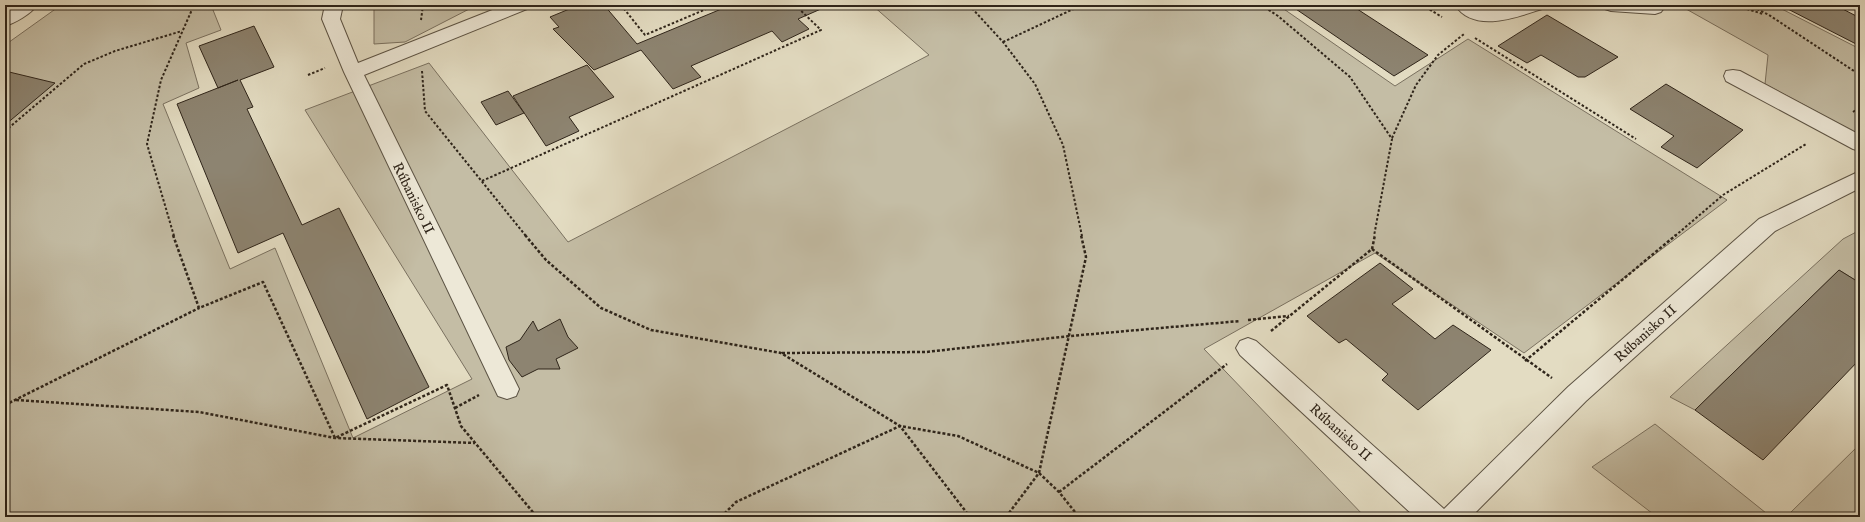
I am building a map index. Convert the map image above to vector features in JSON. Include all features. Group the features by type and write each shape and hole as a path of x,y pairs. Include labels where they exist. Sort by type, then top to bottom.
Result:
{"street":[{"path":"5,20 28,5"},
{"name":"Rúbanisko II","path":"334,5 331,19 353,72 507,389"},
{"path":"353,72 419,47 521,5"},
{"path":"1464,5 1480,14 1505,15 1536,5"},
{"path":"1611,5 1655,8"},
{"path":"1733,76 1860,144"},
{"name":"Rúbanisko II","path":"1452,517 1577,394 1767,225 1860,179"},
{"name":"Rúbanisko II","path":"1248,348 1434,517"}],"path":[{"path":"194,5 161,80 147,144 178,251 199,308"},
{"path":"422,5 419,47 425,111 546,260 601,308 651,330 781,353 926,352 1070,336 1290,316"},
{"path":"620,5 645,35 716,5"},
{"path":"482,181 821,30 795,5"},
{"path":"969,5 1003,42 1035,84 1063,145 1086,257 1039,473 1006,517"},
{"path":"1003,42 1082,5"},
{"path":"1261,5 1278,16 1350,77 1392,139"},
{"path":"1422,5 1447,21"},
{"path":"1734,5 1769,15"},
{"path":"1749,5 1769,15 1860,75"},
{"path":"1058,492 1290,316 1372,249 1392,139 1416,85 1438,55 1466,33 1459,29"},
{"path":"5,131 84,64 115,52 182,31"},
{"path":"1472,37 1636,139"},
{"path":"1525,361 1723,195 1832,128 1860,107"},
{"path":"1372,249 1525,361 1577,394"},
{"path":"5,405 199,308 263,282 334,438"},
{"path":"781,353 900,426 970,517"},
{"path":"334,438 447,386 461,426 537,517"},
{"path":"16,400 199,412 334,438 475,443"},
{"path":"721,517 736,502 900,426 958,436 1039,473 1058,492 1079,517"}],"shaded area":[{"path":"61,5 211,5 221,30 186,43 199,88 163,104 230,269 275,248 353,438 472,379 305,110 429,63 568,242 929,55 872,5 1278,5 1395,86 1468,39 1727,200 1524,353 1375,253 1204,349 1365,517 5,517 5,45"},
{"path":"374,5 477,5 405,42 374,44"},
{"path":"1679,5 1774,5 1860,49 1860,135 1765,84 1768,55"},
{"path":"1860,230 1860,283 1839,270 1695,410 1670,397 1843,239"},
{"path":"1655,424 1771,517 1657,517 1592,467"},
{"path":"1860,444 1860,517 1786,517"}],"building":[{"path":"579,5 604,5 637,44 731,5 830,5 798,19 809,29 782,42 772,31 691,66 701,77 673,89 641,50 594,70 553,29 559,27 550,17"},
{"path":"1290,5 1351,5 1428,55 1394,76"},
{"path":"1780,5 1835,5 1860,18 1860,46"},
{"path":"1547,15 1618,57 1585,77 1578,77 1541,55 1527,63 1498,46"},
{"path":"254,26 274,67 240,80 253,107 247,109 302,225 339,208 429,387 367,419 283,233 238,253 177,104 218,88 199,46"},
{"path":"587,65 614,97 569,117 579,131 546,146 513,96"},
{"path":"5,71 55,83 5,125"},
{"path":"1666,84 1743,130 1697,168 1661,147 1674,136 1630,109"},
{"path":"508,91 524,113 496,125 481,102"},
{"path":"1380,263 1413,289 1392,304 1435,339 1453,325 1491,350 1418,410 1382,380 1388,374 1346,339 1339,343 1307,316"},
{"path":"1839,270 1860,283 1860,359 1763,460 1695,410"},
{"path":"560,319 568,337 578,348 556,359 560,369 538,369 522,377 509,360 506,347 520,340 533,321 538,331"}]}
